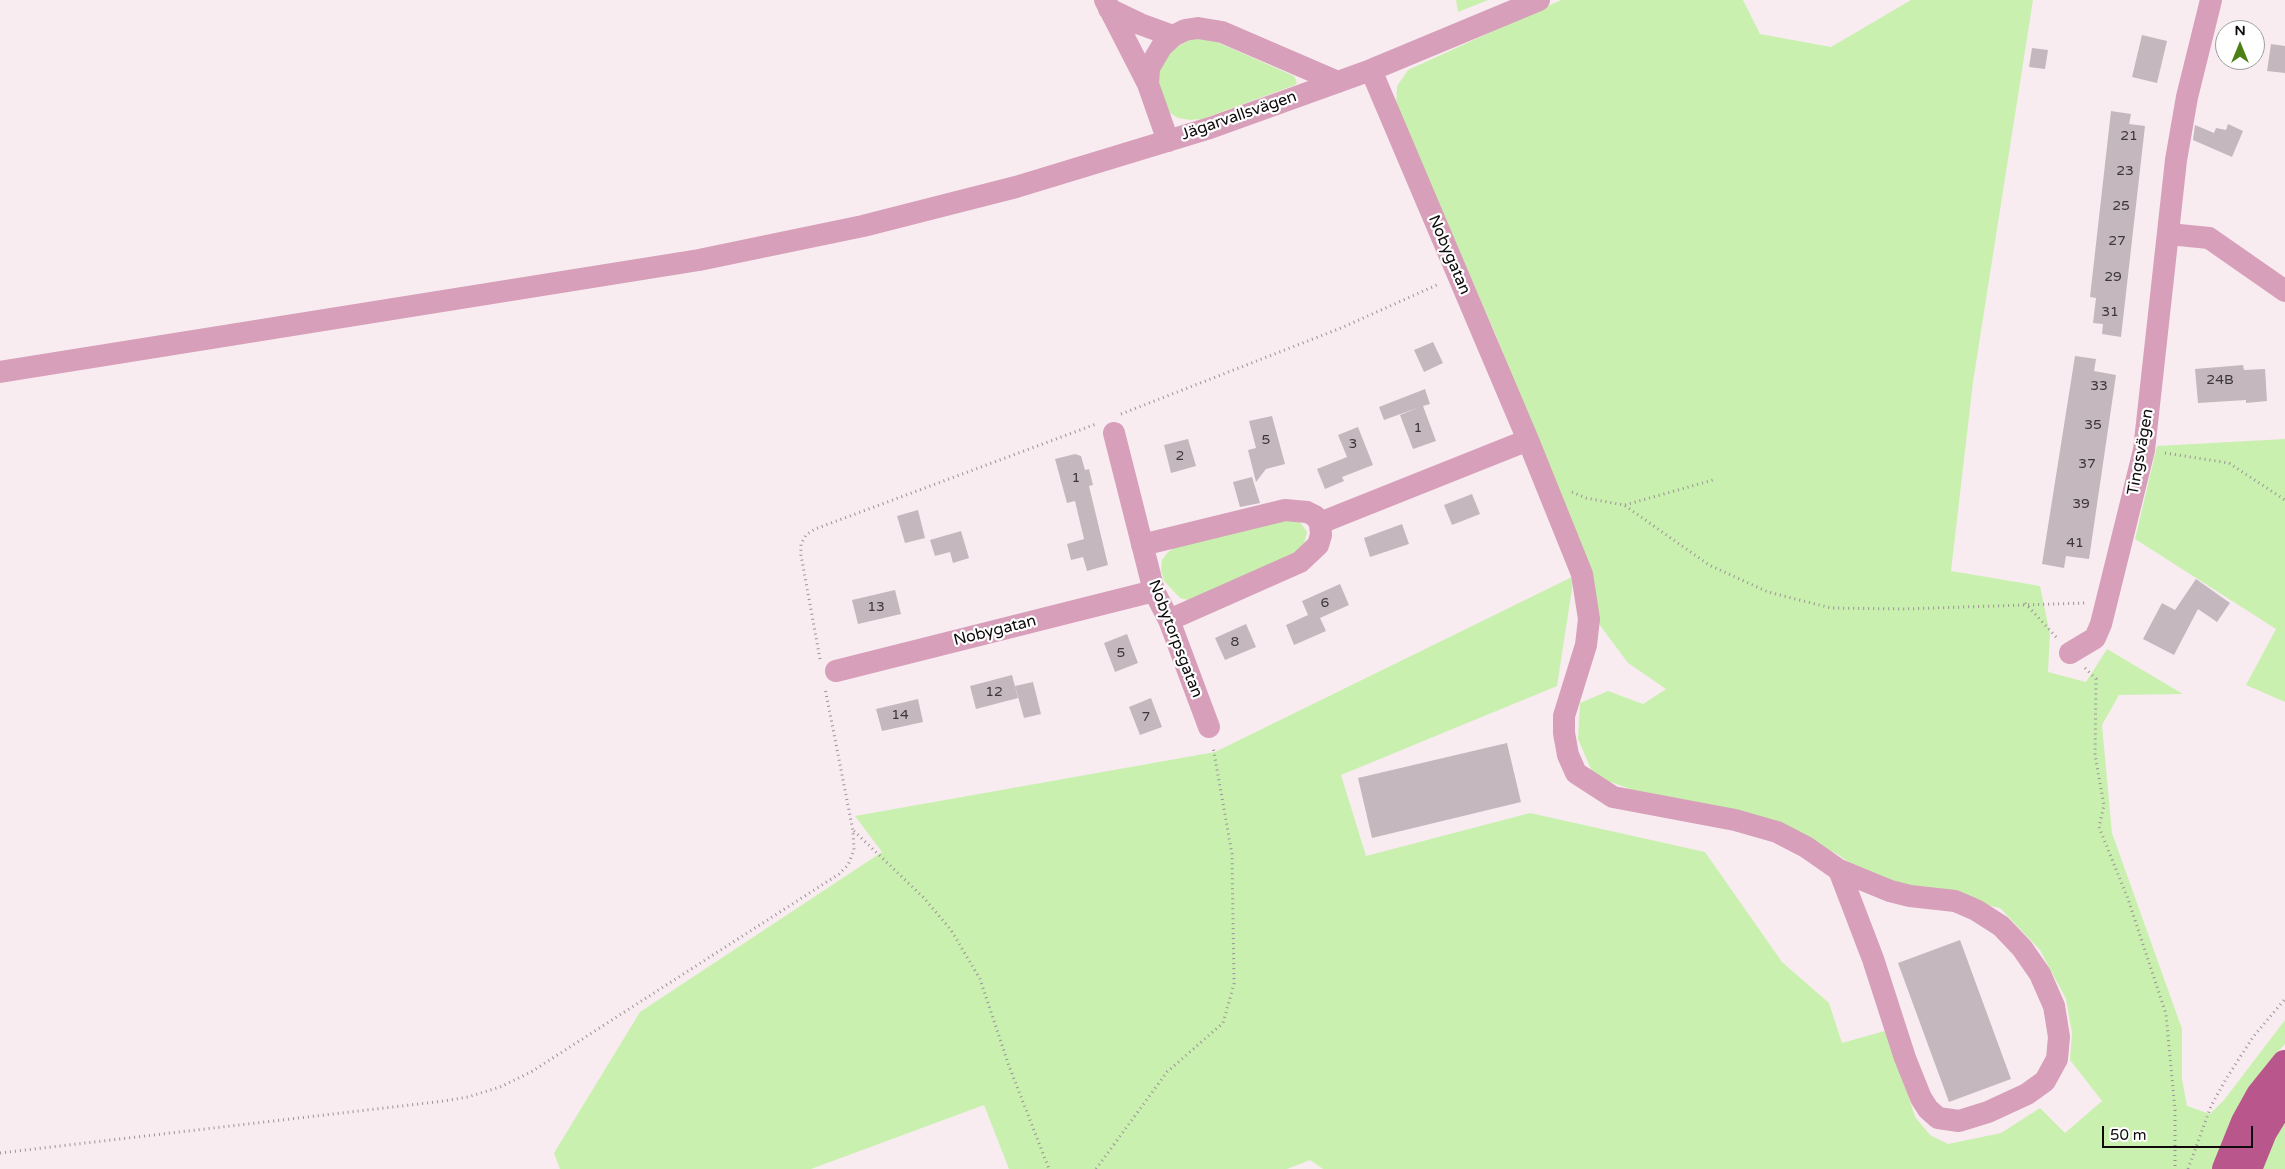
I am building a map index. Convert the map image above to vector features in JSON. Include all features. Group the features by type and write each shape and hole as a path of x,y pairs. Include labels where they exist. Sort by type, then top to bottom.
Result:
{"main road":[{"path":"2226,1169 2245,1122 2260,1096 2285,1064"},
{"path":"2248,1169 2263,1132 2285,1096"}],"street":[{"name":"Jägarvallsvägen","path":"1107,5 1148,84 1168,141 1371,70 1539,0"},
{"name":"Tingsvägen","path":"2070,653 2095,638 2108,602 2144,450 2176,160 2185,106 2211,0"},
{"name":"Jägarvallsvägen","path":"1107,5 1140,24 1173,36"},
{"name":"Jägarvallsvägen","path":"1148,84 1150,68 1155,56 1173,36 1185,30 1198,28 1222,32 1338,82"},
{"name":"Nobygatan","path":"1371,70 1528,440 1582,574 1589,619 1586,644 1564,716 1564,733 1568,755 1576,773 1613,797 1735,820 1777,832 1806,847 1839,870 1890,891 1910,896 1955,901 2001,926 2017,942 2040,974 2054,1006 2059,1037 2057,1059 2045,1081 2027,1094 1988,1112 1959,1121 1938,1118 1928,1109 1904,1058 1870,950 1839,870"},
{"path":"0,372 689,261 781,244 863,226 1016,187 1168,141"},
{"path":"2169,234 2209,238 2285,291"},
{"name":"Nobytorpsgatan","path":"1111,423 1154,591 1169,620 1209,727"},
{"path":"1320,522 1528,440"},
{"path":"1142,546 1285,510 1307,512 1315,516 1320,522 1321,535 1318,546 1300,562 1169,620"},
{"name":"Nobygatan","path":"827,674 1154,591"}],"path":[{"path":"0,1153 468,1097 500,1087 531,1072 561,1054 839,874 848,865 854,850 854,831 827,674 801,555 801,544 806,535 815,529 1111,423 1342,328 1458,275"},
{"path":"2144,450 2229,462 2285,500"},
{"path":"1624,505 1712,480"},
{"path":"1544,481 1586,498 1624,505 1709,565 1768,592 1831,608 1904,609 2025,603 2108,602"},
{"path":"2025,603 2096,679 2095,755 2104,805 2099,827 2128,899 2166,1014 2175,1110 2175,1169"},
{"path":"1096,1169 1167,1072 1223,1023 1234,984 1232,854 1209,727"},
{"path":"854,831 924,898 951,930 980,979 1009,1066 1049,1169"},
{"path":"2188,1169 2211,1106 2226,1079 2253,1037 2285,999"}],"green space":[{"path":"1456,0 1488,0 1458,12"},
{"path":"1561,0 1743,0 1760,34 1831,47 1911,0 2033,0 1973,382 1951,571 2040,586 2050,634 2048,672 2086,682 2107,649 2183,694 2119,695 2102,725 2112,833 2182,1029 2182,1079 2187,1106 2210,1114 2224,1100 2285,1020 2285,1044 2273,1057 2235,1112 2212,1169 1323,1169 1310,1160 1287,1169 1009,1169 984,1105 811,1169 560,1169 554,1153 640,1012 882,852 855,816 1215,752 1574,576 1557,686 1341,775 1366,856 1530,813 1705,852 1782,962 1829,1003 1842,1043 1888,1030 1915,1117 1930,1135 1948,1144 2001,1133 2040,1108 2065,1133 2102,1101 2070,1060 2072,1033 2066,999 2040,950 2000,908 1871,878 1837,854 1770,820 1641,793 1594,776 1578,739 1580,703 1608,691 1643,704 1666,689 1628,663 1593,616 1588,565 1495,333 1396,108 1397,86 1408,70"},
{"path":"1210,39 1294,76 1297,83 1202,119 1178,118 1170,113 1165,105 1159,81 1159,71 1167,55 1177,47 1188,40"},
{"path":"2285,439 2285,702 2246,685 2276,629 2135,539 2157,446"},
{"path":"1285,519 1300,522 1307,532 1304,544 1294,554 1189,600 1180,598 1164,581 1161,570 1162,560 1168,552 1177,546"},
{"path":"2285,1120 2285,1169 2261,1169 2277,1134"}],"building":[{"path":"2142,35 2167,41 2157,83 2132,77"},
{"path":"2271,44 2285,46 2285,73 2267,71"},
{"path":"2032,48 2048,50 2045,69 2029,67"},
{"path":"2111,111 2131,114 2129,124 2145,126 2121,337 2102,334 2103,324 2093,323 2096,298 2090,297"},
{"path":"2228,124 2243,131 2232,157 2193,140 2195,125 2214,133 2216,128 2226,130"},
{"path":"1433,342 1443,363 1424,372 1414,350"},
{"path":"2075,356 2096,359 2094,371 2116,375 2089,559 2066,556 2064,568 2042,564"},
{"path":"2243,365 2244,370 2265,369 2267,401 2246,403 2246,400 2198,403 2195,369"},
{"path":"1425,389 1430,404 1423,406 1436,441 1413,449 1400,415 1420,407 1384,420 1379,407"},
{"path":"1272,416 1285,464 1266,469 1256,482 1248,450 1256,448 1249,421"},
{"path":"1358,427 1373,465 1342,477 1344,481 1325,489 1317,469 1347,457 1338,435"},
{"path":"1188,439 1196,466 1171,473 1164,445"},
{"path":"1075,454 1081,456 1085,470 1089,469 1093,485 1089,486 1108,565 1087,571 1083,557 1071,560 1067,544 1084,539 1075,501 1067,503 1055,459"},
{"path":"1252,477 1260,503 1240,507 1233,482"},
{"path":"1472,494 1480,514 1452,525 1444,505"},
{"path":"918,510 925,538 905,543 897,516"},
{"path":"1402,524 1409,544 1370,557 1364,538"},
{"path":"961,531 969,558 953,563 950,552 935,556 930,540"},
{"path":"2196,579 2230,603 2217,622 2198,609 2174,655 2143,639 2162,603 2175,610"},
{"path":"1340,584 1349,605 1320,618 1326,631 1294,645 1286,625 1308,615 1302,601"},
{"path":"895,590 901,614 858,624 852,600"},
{"path":"1246,624 1256,647 1225,660 1215,638"},
{"path":"1127,634 1138,663 1115,672 1104,643"},
{"path":"1012,675 1018,698 976,709 970,686"},
{"path":"1033,682 1041,714 1024,718 1015,686"},
{"path":"1151,698 1162,727 1140,735 1129,707"},
{"path":"918,699 923,722 882,731 876,709"},
{"path":"1507,743 1521,802 1372,838 1358,778"},
{"path":"1960,940 2011,1079 1949,1102 1898,963"}]}
